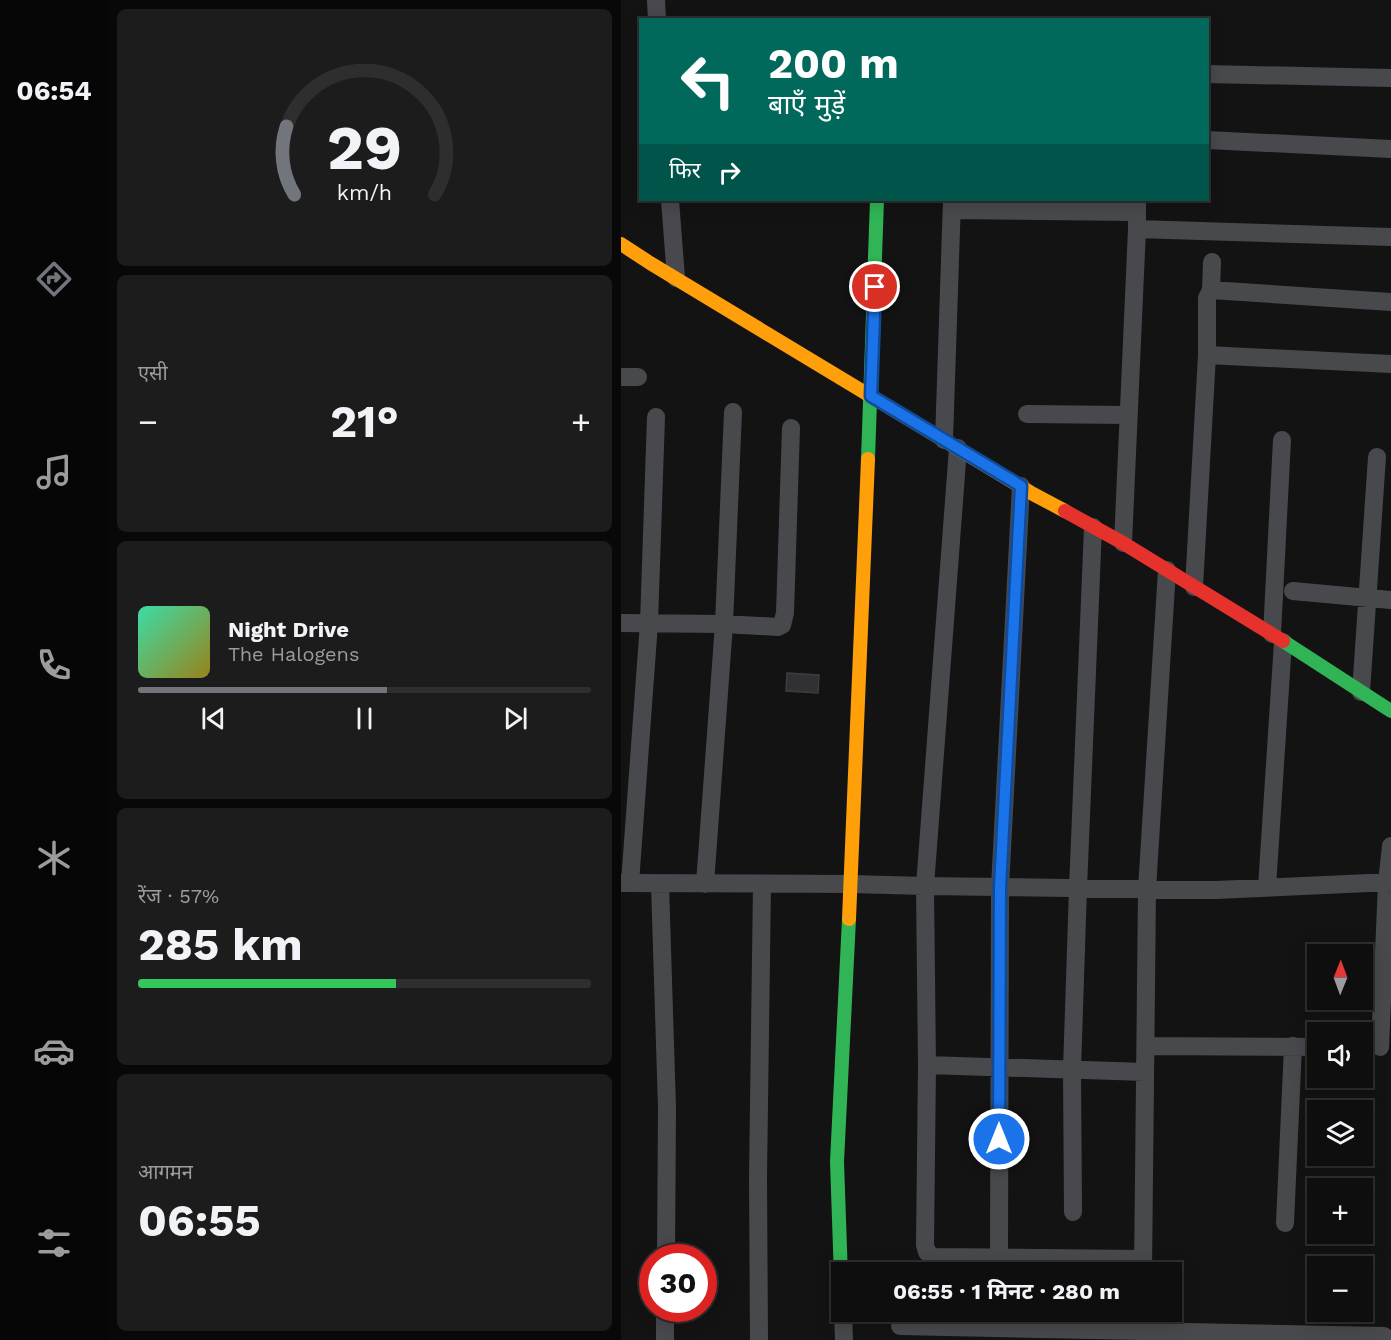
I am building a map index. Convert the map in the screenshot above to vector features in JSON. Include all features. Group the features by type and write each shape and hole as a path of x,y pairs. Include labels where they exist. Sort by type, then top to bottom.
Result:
{"street":[{"path":"656,0 657,18"},
{"path":"1209,74 1391,78"},
{"path":"1209,140 1391,149"},
{"path":"670,201 676,278"},
{"path":"840,1262 837,1162 851,884 877,201"},
{"path":"1071,1262 933,1257 927,1252 925,1245 927,1065 925,886 951,444 952,205 1137,214 1391,237"},
{"path":"1123,543 1137,214"},
{"path":"621,244 1021,486 1123,543 1278,638 1391,711"},
{"path":"1194,587 1207,298 1211,290 1212,262"},
{"path":"1211,290 1391,302"},
{"path":"1206,356 1391,364"},
{"path":"705,884 724,624 733,412"},
{"path":"1027,414 1128,416"},
{"path":"656,417 649,623 625,883 1216,890 1389,882"},
{"path":"621,623 779,627 782,625 785,613 791,428"},
{"path":"1267,887 1278,638 1282,440"},
{"path":"1361,692 1367,598 1382,515 1377,457"},
{"path":"999,1258 1000,887 1021,486"},
{"path":"1073,1212 1073,1070 1078,888 1093,527"},
{"path":"1143,1262 1147,889 1167,570"},
{"path":"1293,591 1391,600"},
{"path":"1377,1047 1391,846"},
{"path":"660,884 667,1108 666,1244"},
{"path":"759,1340 758,1178 762,884"},
{"path":"1146,1046 1307,1047"},
{"path":"1285,1222 1293,1046"},
{"path":"927,1065 1145,1071"},
{"path":"665,1322 665,1340"},
{"path":"843,1322 844,1340"},
{"path":"900,1326 1143,1335 1384,1336"}],"building":[{"path":"787,673 819,675 818,693 786,691"}],"traffic: fast":[{"path":"868,459 877,201"},
{"path":"1283,641 1391,711"},
{"path":"840,1262 837,1162 849,919"}],"traffic: slow":[{"path":"621,244 1033,494 1065,511"},
{"path":"849,919 868,459"}],"traffic: jam":[{"path":"1065,511 1123,543 1283,641"}],"route":[{"path":"875,287 871,396 1021,486 1000,887 999,1139"}]}
